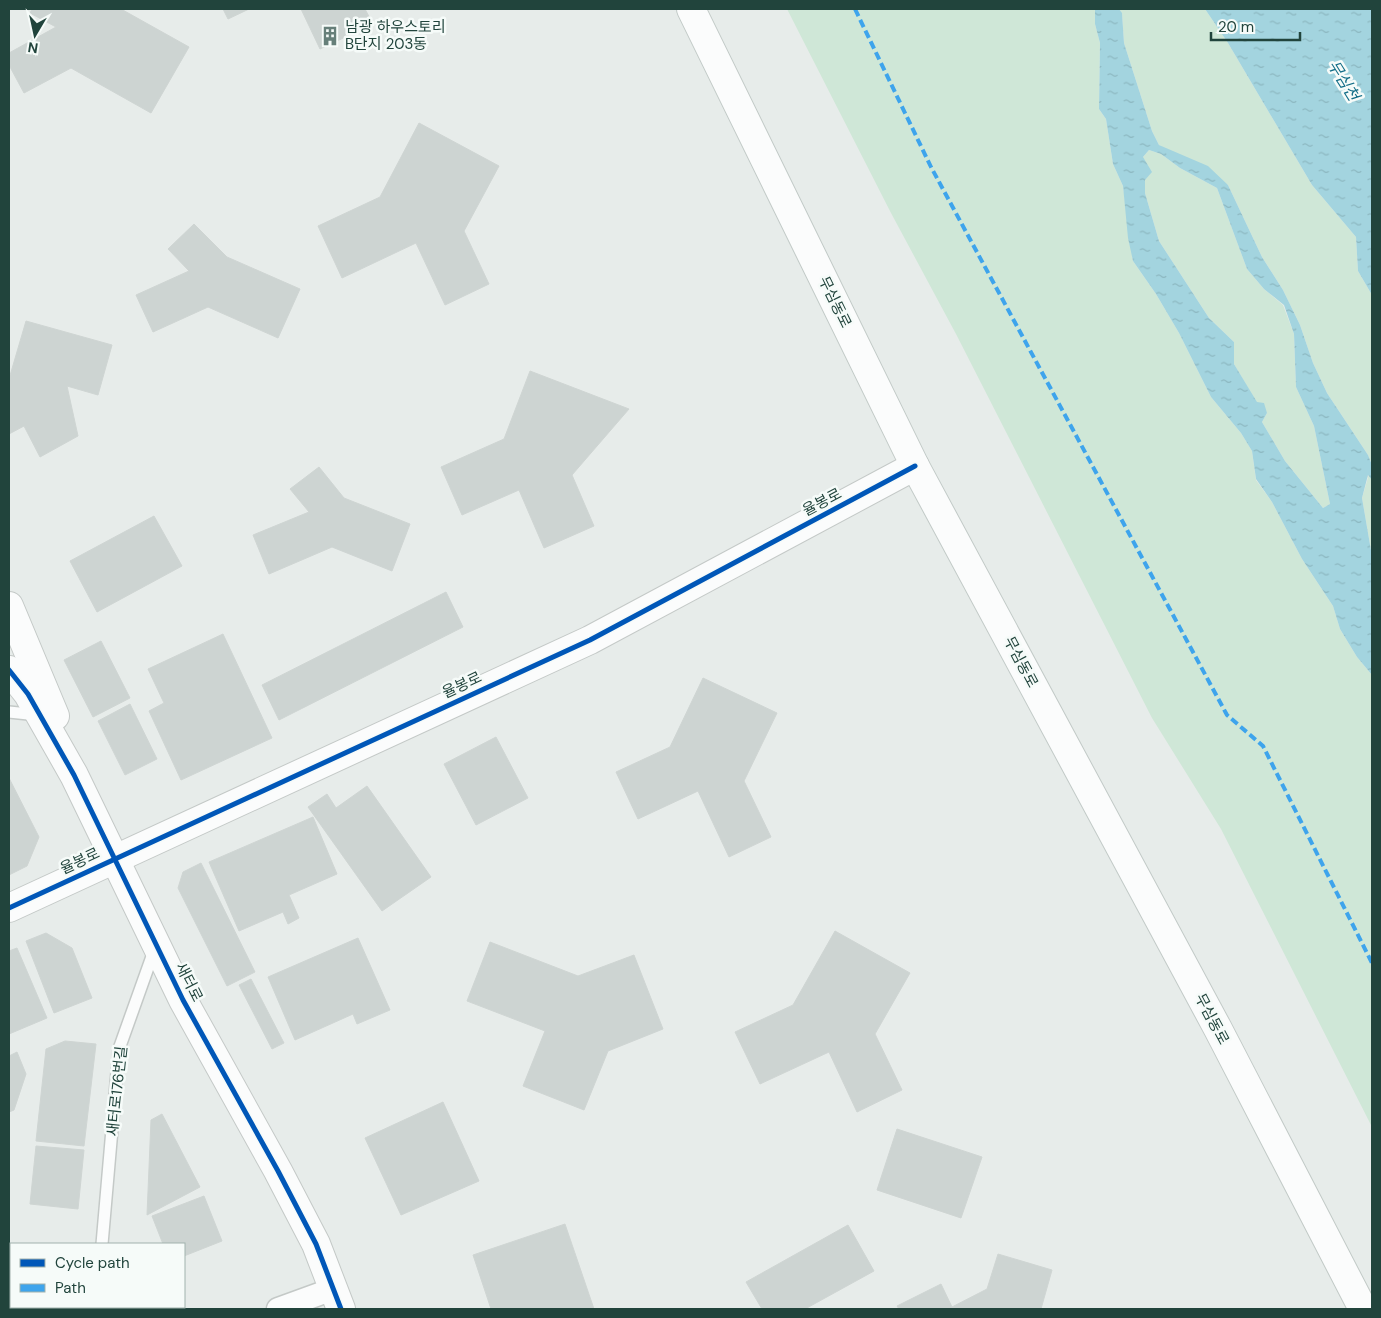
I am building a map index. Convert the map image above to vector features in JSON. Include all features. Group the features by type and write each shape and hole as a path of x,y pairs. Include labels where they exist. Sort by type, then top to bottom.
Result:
{"street":[{"name":"무심동로","path":"691,9 915,466 1213,1020 1363,1309"},
{"name":"율봉로","path":"9,908 590,640 915,466"},
{"path":"9,606 42,682 92,811"},
{"name":"새터로","path":"9,670 28,694 74,775 184,1000 316,1244 337,1299"},
{"path":"278,1309 337,1299"}],"lane":[{"path":"9,712 40,715"},
{"name":"새터로176번길","path":"102,1243 119,1049 156,944"}],"green space":[{"path":"787,9 1095,9 1095,24 1100,43 1099,109 1106,119 1113,164 1123,186 1133,261 1156,294 1179,333 1211,397 1241,433 1252,451 1256,480 1272,502 1302,559 1333,606 1340,629 1357,657 1372,675 1372,1127 1221,829 1152,718"},
{"path":"1119,9 1205,9 1228,43 1312,185 1356,237 1358,271 1372,295 1372,465 1368,455 1327,393 1313,363 1300,325 1283,290 1262,257 1228,185 1159,145 1152,131 1124,43 1122,14"},
{"path":"1149,150 1161,154 1180,168 1217,188 1247,269 1264,289 1283,305 1294,334 1296,387 1314,426 1330,504 1323,508 1285,461 1262,422 1267,413 1257,403 1234,364 1234,342 1209,318 1159,241 1145,193 1143,157"},
{"path":"1369,474 1372,480 1372,556 1362,498"}],"water":[{"path":"1095,9 1119,9 1122,13 1124,43 1152,131 1159,145 1208,166 1228,185 1262,257 1283,290 1300,325 1313,363 1327,393 1368,455 1372,465 1372,480 1368,475 1362,498 1372,556 1372,675 1357,657 1340,629 1333,606 1302,559 1272,502 1256,479 1252,451 1241,433 1211,397 1179,333 1156,294 1133,261 1128,238 1123,186 1113,164 1106,119 1099,109 1100,43 1095,24","holes":["1149,150 1161,154 1180,168 1217,188 1247,269 1264,289 1284,305 1294,334 1296,387 1314,426 1330,504 1323,508 1285,461 1262,422 1267,413 1264,403 1257,402 1234,364 1234,342 1209,318 1159,241 1145,193 1145,180 1152,172 1143,157"]},
{"name":"무심천","path":"1205,9 1372,9 1372,295 1358,271 1356,237 1312,185 1228,43"}],"building":[{"path":"32,9 121,9 189,47 151,113 71,68 24,93 9,65 9,53 56,27 30,13"},
{"path":"223,9 249,9 228,19"},
{"name":"남광 하우스토리 B단지 203동","path":"301,9 365,9 373,24 320,49"},
{"path":"419,123 499,166 464,231 489,284 445,305 416,243 342,278 318,226 380,197"},
{"path":"194,224 227,257 300,289 278,338 208,307 153,332 136,295 189,271 168,249"},
{"path":"26,321 112,345 98,395 67,386 78,436 40,457 24,426 9,434 9,379"},
{"path":"530,371 629,409 572,475 594,526 544,548 519,490 462,515 441,467 504,439"},
{"path":"319,467 344,498 410,524 392,571 332,547 269,574 253,535 309,512 290,489"},
{"path":"154,516 182,566 97,612 70,561"},
{"path":"446,592 463,627 279,720 262,685"},
{"path":"223,634 272,738 181,780 149,711 164,703 148,669"},
{"path":"101,641 130,698 93,717 64,660"},
{"path":"703,678 777,713 744,781 771,837 729,857 698,791 638,819 616,772 670,747"},
{"path":"130,704 157,759 125,775 98,721"},
{"path":"496,737 528,798 476,825 444,764"},
{"path":"9,778 39,837 27,866 9,875"},
{"path":"367,786 431,877 382,911 308,807 327,794 336,808"},
{"path":"313,817 337,874 289,895 299,918 288,924 283,912 239,931 209,862"},
{"path":"201,863 255,972 227,986 178,888 183,872"},
{"path":"835,931 910,973 875,1034 902,1090 857,1112 829,1052 760,1084 735,1032 793,1005"},
{"path":"46,933 72,948 92,998 54,1013 26,941"},
{"path":"358,938 390,1010 357,1024 353,1014 295,1040 268,977"},
{"path":"490,942 578,976 634,955 663,1029 608,1051 584,1110 523,1086 545,1031 467,1001"},
{"path":"17,948 47,1018 9,1034 9,951"},
{"path":"251,979 284,1043 272,1049 239,985"},
{"path":"65,1041 96,1044 84,1146 36,1141 46,1049"},
{"path":"17,1052 26,1074 14,1110 9,1112 9,1056"},
{"path":"443,1102 479,1181 401,1215 365,1138"},
{"path":"162,1114 200,1187 147,1215 151,1120"},
{"path":"897,1129 982,1157 961,1218 877,1190"},
{"path":"36,1146 84,1150 78,1209 30,1204"},
{"path":"204,1196 222,1241 185,1256 185,1243 163,1243 152,1216"},
{"path":"565,1224 594,1309 491,1309 473,1255"},
{"path":"848,1225 874,1271 805,1309 762,1309 746,1282"},
{"path":"998,1254 1052,1270 1041,1309 899,1309 897,1306 941,1284 952,1307 987,1289"},
{"path":"9,1305 10,1308 28,1308 28,1309 9,1309"},
{"path":"52,1308 83,1308 83,1309"},
{"path":"118,1308 172,1308 172,1309"}],"marked path":[{"path":"855,9 931,167 1227,715 1263,746 1372,963"}],"cycle path":[{"path":"9,908 590,640 915,466"},
{"path":"9,670 28,694 74,775 183,1000 278,1171 316,1244 341,1309"}],"place":[{"name":"남광 하우스토리 B단지 203동","path":"330,36"}]}
